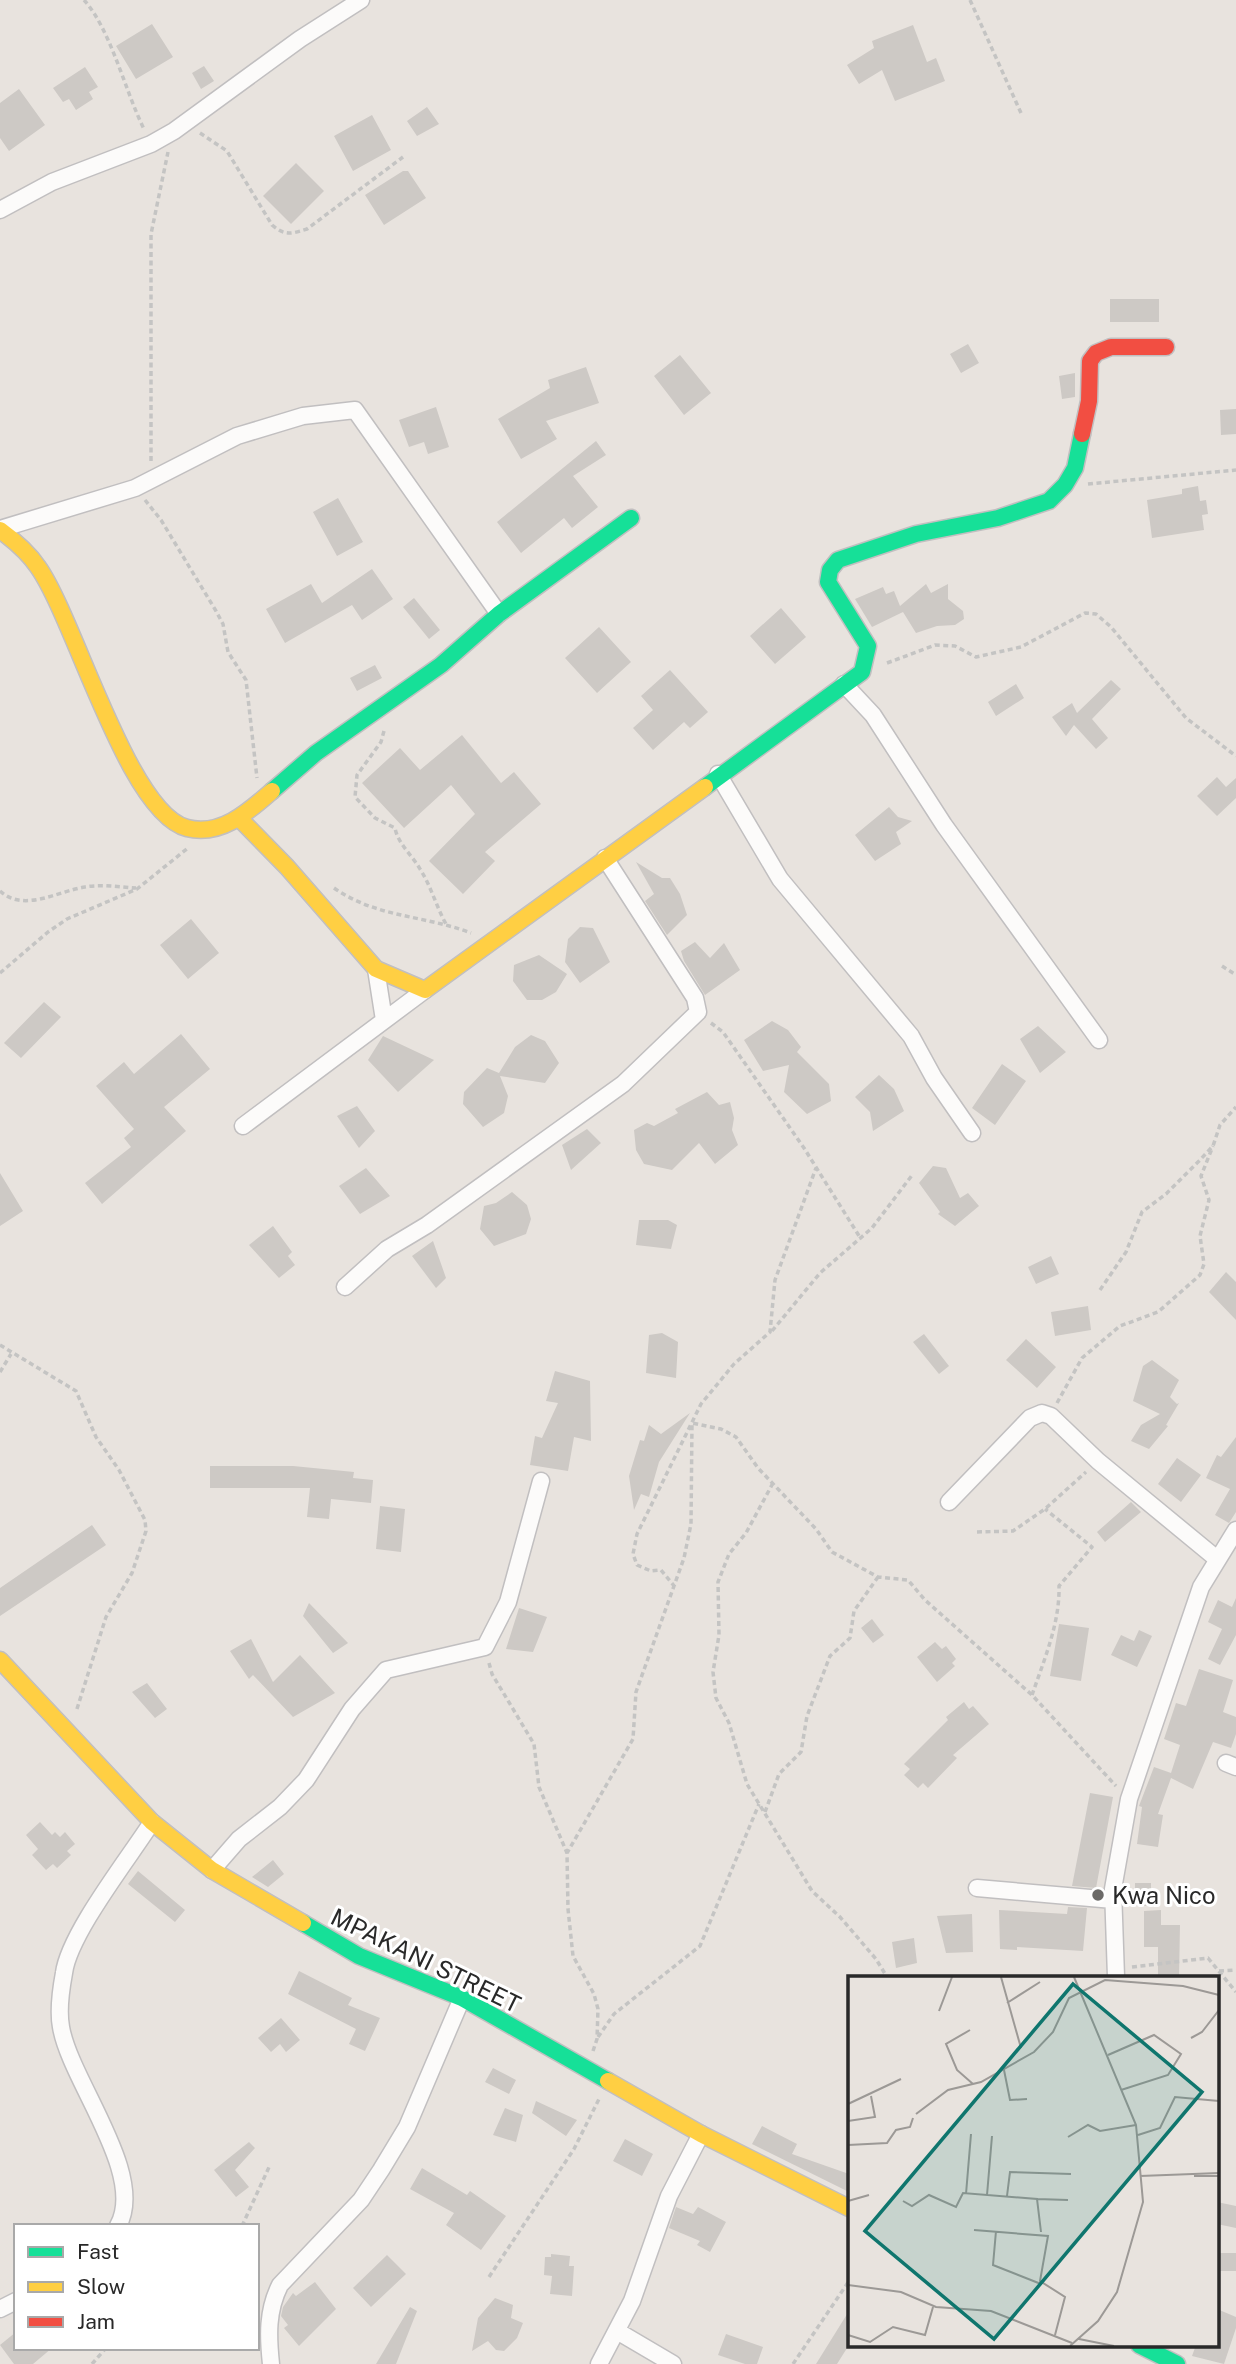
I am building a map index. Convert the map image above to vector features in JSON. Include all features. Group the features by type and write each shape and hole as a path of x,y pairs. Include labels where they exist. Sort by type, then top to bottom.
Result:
{"street":[{"path":"0,211 52,182 151,144 178,128 300,39 361,0"},
{"path":"243,1126 718,774 862,671 868,656 868,646 828,582 830,570 838,560 916,534 1028,510 1049,501 1065,485 1075,468 1089,401 1090,361 1096,353 1111,347 1166,347"},
{"path":"0,530 135,488 237,436 303,416 355,410 499,614"},
{"path":"0,530 18,542 39,568 63,615 121,750 162,812 187,828 214,827 240,819 262,797 316,753 441,665 499,614 631,518"},
{"path":"844,684 873,716 944,825 1099,1040"},
{"path":"718,774 780,879 911,1036 934,1078 972,1133"},
{"path":"240,819 287,867 376,969 425,990"},
{"path":"345,1287 387,1249 427,1225 624,1084 698,1012 695,998 605,858"},
{"path":"376,969 384,1020"},
{"path":"949,1502 1030,1418 1042,1413 1051,1416 1097,1461 1217,1559"},
{"path":"212,1870 239,1839 280,1807 306,1780 352,1709 386,1670 485,1647 508,1602 541,1481"},
{"path":"1116,1973 1113,1900 1129,1799 1201,1587 1236,1530"},
{"name":"MPAKANI STREET","path":"0,1660 152,1822 212,1870 359,1956 462,1998 701,2134 848,2208"},
{"path":"118,2224 124,2214 126,2200 117,2165 67,2048 60,2024 64,1970 89,1916 152,1822"},
{"path":"977,1888 1113,1900"},
{"path":"271,2364 268,2333 272,2302 280,2285 361,2200 381,2170 407,2127 462,1998"},
{"path":"599,2364 648,2261 669,2196 701,2134"},
{"path":"617,2331 673,2364"},
{"path":"1141,2346 1167,2357"}],"path":[{"path":"84,0 98,16 127,95 151,144"},
{"path":"970,0 1021,113"},
{"path":"150,481 151,234 178,128 214,140 227,151 272,225 282,234 307,229 403,157"},
{"path":"1065,485 1236,470"},
{"path":"135,488 161,520 223,624 228,652 242,670 249,693 256,774 262,797"},
{"path":"862,671 935,645 955,646 976,657 1021,647 1085,613 1096,614 1111,626 1186,718 1236,756"},
{"path":"393,699 381,742 357,775 355,797 375,818 395,828 396,837 421,870 431,898 446,924"},
{"path":"0,973 47,932 67,919 137,889 214,827"},
{"path":"328,884 373,910 446,924 491,941"},
{"path":"0,891 9,899 24,901 84,887 137,889"},
{"path":"1222,966 1236,975"},
{"path":"698,1012 723,1032 861,1239"},
{"path":"1051,1416 1082,1358 1120,1326 1158,1312 1200,1275 1204,1264 1200,1236 1209,1200 1201,1176 1220,1125 1236,1107"},
{"path":"1100,1290 1126,1252 1142,1212 1166,1194 1213,1146"},
{"path":"770,1332 775,1280 816,1168"},
{"path":"675,1587 661,1570 651,1571 636,1565 633,1546 660,1482 701,1404 734,1364 770,1332 820,1273 861,1239 913,1174"},
{"path":"0,1345 76,1391 96,1437 120,1470 145,1520 146,1531 132,1573 106,1617 69,1733"},
{"path":"0,1372 11,1354"},
{"path":"692,1423 721,1429 736,1437 773,1483 816,1529 832,1552 878,1577 908,1580 925,1600 1032,1695 1088,1759 1129,1799"},
{"path":"567,1853 633,1739 636,1692 675,1587 691,1524 692,1423"},
{"path":"977,1532 1013,1531 1045,1509 1097,1461"},
{"path":"773,1483 746,1533 729,1554 718,1582 719,1635 713,1672 716,1698 729,1723 747,1784 812,1891 876,1959 886,1976"},
{"path":"1032,1695 1060,1601 1059,1586 1092,1547 1045,1509"},
{"path":"765,1812 779,1774 801,1752 807,1716 830,1656 850,1637 854,1611 878,1577"},
{"path":"485,1647 492,1674 534,1744 539,1787 567,1853 568,1909 573,1956 594,1994 597,2039"},
{"path":"587,2070 597,2039 614,2014 700,1946 760,1804"},
{"path":"1116,1973 1208,1958 1236,1992"},
{"path":"1219,1971 1236,1970"},
{"path":"489,2277 574,2149 608,2082"},
{"path":"243,2224 271,2165"},
{"path":"793,2364 848,2282"},
{"path":"92,2364 104,2350"}],"building":[{"path":"152,24 173,57 136,79 116,46"},
{"path":"913,25 927,62 936,58 945,81 895,101 882,70 859,84 847,65 874,48 872,41"},
{"path":"204,66 214,81 201,89 192,73"},
{"path":"85,67 98,87 89,92 93,99 76,110 69,99 63,102 53,88"},
{"path":"19,89 45,125 9,151 0,138 0,103"},
{"path":"427,107 439,124 417,136 407,121"},
{"path":"372,115 391,150 353,171 334,136"},
{"path":"296,163 324,191 291,224 263,196"},
{"path":"403,171 408,171 426,198 384,225 365,195"},
{"path":"1110,299 1159,299 1159,322 1110,322"},
{"path":"968,344 979,363 961,373 950,354"},
{"path":"680,355 711,393 684,415 654,376"},
{"path":"586,367 599,403 546,421 557,439 521,459 498,419 550,388 548,380"},
{"path":"1075,373 1075,397 1062,399 1059,376"},
{"path":"436,407 449,447 428,454 424,442 409,447 399,420"},
{"path":"1236,409 1236,434 1221,435 1220,410"},
{"path":"596,441 606,455 573,476 598,507 572,528 564,518 521,553 497,522"},
{"path":"1198,486 1200,501 1206,500 1208,514 1202,515 1204,530 1152,538 1147,500 1182,494 1182,489"},
{"path":"338,498 363,542 337,556 313,512"},
{"path":"372,569 393,599 362,620 352,605 285,643 266,609 311,584 322,603"},
{"path":"926,584 931,593 948,584 948,599 963,611 964,619 955,625 937,626 916,633 903,612 872,627 855,599 883,587 886,594 894,591 900,606"},
{"path":"414,598 440,630 429,639 403,607"},
{"path":"781,608 806,637 775,664 750,636"},
{"path":"599,627 631,662 597,693 565,658"},
{"path":"375,665 382,678 357,691 350,678"},
{"path":"670,670 708,712 690,728 684,722 653,750 633,728 653,710 641,696"},
{"path":"1111,680 1121,689 1092,719 1108,738 1096,749 1074,725 1066,736 1052,717 1072,703 1077,713"},
{"path":"1016,684 1024,698 996,716 988,702"},
{"path":"462,735 501,783 514,772 541,804 485,852 495,861 463,894 429,861 475,814 451,785 404,828 362,783 400,748 420,770"},
{"path":"1217,777 1226,787 1236,778 1236,798 1217,816 1197,796"},
{"path":"889,807 898,817 912,821 896,832 901,844 875,861 855,835"},
{"path":"636,862 662,878 670,878 680,894 687,915 667,935 645,901 654,894"},
{"path":"191,919 219,953 188,979 160,945"},
{"path":"580,927 593,928 610,962 580,983 565,962 568,939"},
{"path":"695,942 710,958 724,943 740,970 705,995 684,961 681,951"},
{"path":"539,955 567,974 556,992 542,1000 527,1000 513,981 514,965"},
{"path":"44,1002 61,1017 21,1058 4,1043"},
{"path":"772,1021 788,1030 801,1047 797,1052 829,1084 831,1101 807,1114 784,1092 789,1065 763,1071 744,1040"},
{"path":"1038,1026 1066,1052 1040,1073 1020,1039"},
{"path":"181,1034 210,1069 164,1107 186,1131 102,1204 85,1183 131,1147 124,1138 134,1129 96,1086 124,1062 134,1074"},
{"path":"531,1035 545,1041 559,1063 545,1083 500,1076 508,1096 504,1113 483,1127 463,1104 464,1092 487,1068 499,1073 515,1047"},
{"path":"383,1036 434,1060 398,1092 368,1060"},
{"path":"1002,1064 1026,1081 995,1125 972,1108"},
{"path":"879,1075 894,1089 904,1111 873,1131 870,1112 855,1097"},
{"path":"707,1092 719,1105 730,1102 734,1118 732,1130 738,1145 715,1164 699,1143 672,1170 644,1164 636,1150 634,1130 647,1123 654,1126 678,1113 675,1109"},
{"path":"357,1106 375,1131 359,1148 337,1116"},
{"path":"587,1129 601,1143 571,1170 562,1145"},
{"path":"933,1166 946,1168 960,1198 968,1193 979,1206 955,1226 938,1214 940,1212 919,1183"},
{"path":"366,1168 390,1196 360,1214 339,1186"},
{"path":"0,1173 23,1211 0,1226"},
{"path":"512,1192 527,1205 531,1219 526,1234 494,1246 480,1229 484,1206 496,1203"},
{"path":"639,1220 668,1220 677,1225 671,1249 636,1245"},
{"path":"273,1226 292,1252 288,1256 295,1265 279,1278 249,1245"},
{"path":"433,1241 446,1278 436,1288 412,1256"},
{"path":"1051,1256 1059,1274 1036,1284 1028,1267"},
{"path":"1226,1272 1236,1282 1236,1320 1209,1292"},
{"path":"1088,1306 1091,1330 1055,1336 1051,1312"},
{"path":"662,1333 678,1342 676,1378 646,1373 649,1335"},
{"path":"924,1334 949,1366 939,1374 913,1342"},
{"path":"1026,1339 1056,1367 1037,1388 1006,1360"},
{"path":"1152,1360 1179,1380 1170,1397 1179,1403 1166,1425 1168,1426 1149,1449 1131,1441 1141,1425 1160,1414 1133,1401 1143,1366"},
{"path":"555,1371 590,1381 591,1441 574,1437 568,1471 530,1465 535,1436 542,1438 558,1403 546,1401"},
{"path":"690,1413 659,1462 649,1497 641,1494 634,1510 629,1476 640,1440 644,1441 649,1425 661,1434"},
{"path":"1236,1437 1236,1512 1229,1523 1215,1515 1230,1489 1206,1478 1217,1455 1221,1457"},
{"path":"1177,1458 1201,1475 1181,1502 1158,1484"},
{"path":"210,1466 293,1466 354,1472 353,1478 373,1480 371,1503 331,1499 329,1519 307,1517 310,1488 210,1488"},
{"path":"1131,1502 1141,1512 1105,1542 1097,1532"},
{"path":"380,1506 405,1509 401,1552 376,1549"},
{"path":"92,1525 106,1545 0,1616 0,1588"},
{"path":"1236,1598 1236,1635 1220,1665 1208,1659 1222,1629 1208,1622 1218,1600 1232,1607"},
{"path":"309,1603 348,1643 333,1653 303,1616"},
{"path":"519,1608 547,1617 533,1652 506,1649"},
{"path":"872,1619 884,1635 873,1643 861,1628"},
{"path":"1059,1624 1089,1628 1081,1681 1050,1676"},
{"path":"1139,1630 1152,1636 1137,1667 1111,1655 1121,1635 1134,1641"},
{"path":"251,1639 273,1682 300,1655 335,1693 293,1717 253,1675 249,1679 230,1651"},
{"path":"935,1642 942,1649 946,1646 956,1659 952,1663 955,1666 937,1682 917,1657"},
{"path":"1199,1669 1233,1680 1223,1712 1236,1717 1236,1734 1231,1748 1213,1742 1193,1789 1171,1778 1158,1814 1163,1815 1158,1847 1137,1844 1142,1807 1139,1806 1154,1767 1171,1773 1180,1745 1164,1739 1176,1703 1186,1706"},
{"path":"147,1683 167,1709 155,1718 132,1692"},
{"path":"964,1702 969,1709 973,1706 989,1724 953,1755 957,1758 928,1788 923,1783 918,1788 904,1775 910,1769 904,1764 948,1720 946,1717"},
{"path":"1090,1793 1113,1797 1096,1888 1072,1886"},
{"path":"40,1822 52,1835 55,1832 60,1837 65,1832 75,1844 67,1851 71,1855 57,1868 53,1864 46,1870 32,1855 38,1849 26,1835"},
{"path":"273,1860 284,1874 268,1887 252,1877"},
{"path":"138,1871 185,1910 175,1922 128,1884"},
{"path":"1135,1883 1151,1883 1151,1906 1135,1906"},
{"path":"1068,1907 1087,1908 1083,1951 1017,1947 1017,1950 1000,1949 999,1910 1067,1914"},
{"path":"1161,1910 1161,1925 1180,1925 1179,1976 1158,1976 1158,1947 1144,1947 1144,1911"},
{"path":"972,1914 973,1952 946,1953 937,1916"},
{"path":"914,1938 917,1963 896,1968 892,1942"},
{"path":"299,1971 352,1998 348,2005 380,2018 365,2051 349,2044 356,2029 288,1994"},
{"path":"281,2018 300,2040 286,2052 280,2044 271,2052 258,2038"},
{"path":"493,2068 516,2080 509,2094 485,2082"},
{"path":"536,2101 577,2120 566,2136 532,2113"},
{"path":"505,2108 523,2115 516,2142 493,2135"},
{"path":"762,2126 797,2144 792,2154 848,2174 848,2192 752,2144"},
{"path":"625,2139 653,2154 642,2176 613,2161"},
{"path":"249,2142 255,2148 235,2170 249,2187 236,2197 214,2170"},
{"path":"422,2168 467,2195 470,2191 506,2216 481,2250 446,2225 454,2213 410,2189"},
{"path":"1218,2202 1236,2206 1236,2228 1218,2224"},
{"path":"676,2207 693,2214 698,2207 726,2222 710,2252 697,2245 700,2241 669,2228"},
{"path":"1220,2253 1236,2253 1236,2271 1219,2271"},
{"path":"551,2254 570,2256 569,2266 574,2266 572,2296 550,2294 552,2276 544,2275 545,2257 551,2257"},
{"path":"387,2255 406,2274 371,2307 353,2288"},
{"path":"315,2282 336,2309 299,2346 284,2328 288,2325 281,2316 283,2307 293,2293 296,2296"},
{"path":"495,2298 513,2305 511,2318 523,2323 517,2338 504,2351 496,2350 488,2341 472,2351 478,2318"},
{"path":"410,2307 417,2311 396,2364 376,2364"},
{"path":"1218,2309 1236,2317 1236,2328 1224,2364 1192,2356 1196,2346 1218,2346"},
{"path":"848,2313 848,2346 837,2364 816,2364"},
{"path":"14,2334 14,2350 50,2350 33,2364 14,2364 0,2345"},
{"path":"726,2334 763,2347 757,2364 745,2364 718,2355"}],"traffic: fast":[{"path":"705,787 862,672 868,646 828,582 830,570 838,560 916,534 998,518 1049,501 1065,485 1075,468 1082,434"},
{"path":"272,791 316,753 441,665 499,614 631,518"},
{"path":"303,1923 359,1956 462,1998 608,2081"},
{"path":"1141,2346 1177,2364"}],"traffic: slow":[{"path":"0,530 21,547 38,567 53,593 124,753 144,788 165,815 187,828 211,829 234,820 272,791"},
{"path":"240,819 287,867 376,969 425,990 705,787"},
{"path":"0,1660 152,1822 212,1870 303,1923"},
{"path":"608,2081 701,2134 848,2208"}],"traffic: jam":[{"path":"1082,434 1089,401 1090,361 1096,353 1111,347 1166,347"}],"place":[{"name":"Kwa Nico","path":"1098,1895"}]}
